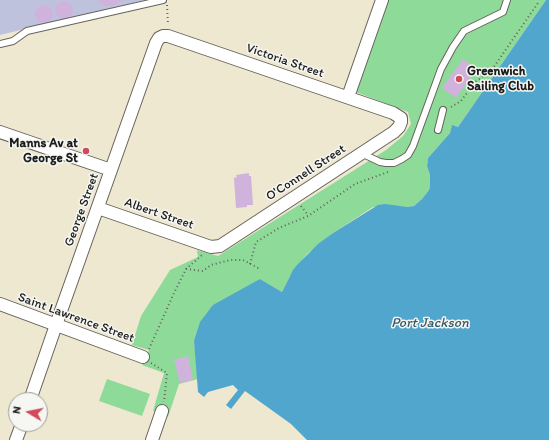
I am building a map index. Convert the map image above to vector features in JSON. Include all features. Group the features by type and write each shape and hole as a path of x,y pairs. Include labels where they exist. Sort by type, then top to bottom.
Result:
{"street":[{"path":"348,97 382,0"},
{"name":"Victoria Street","path":"168,36 394,113"},
{"name":"George Street","path":"33,392 156,43 159,38 168,36"},
{"name":"O'Connell Street","path":"210,247 220,246 394,132 399,127 401,118 394,113"},
{"path":"0,132 111,170"},
{"name":"Albert Street","path":"98,208 210,247"},
{"name":"Saint Lawrence Street","path":"0,304 143,357"},
{"path":"152,440 162,411"}],"lane":[{"path":"0,44 13,41 27,32 163,0"},
{"path":"361,154 386,163 394,163 402,160 408,154 413,146 441,69 453,46 464,31 503,12 507,0"},
{"path":"438,130 442,110"}],"path":[{"path":"167,0 168,36"},
{"path":"475,82 491,70 538,3"},
{"path":"250,264 256,242 279,228 308,216 355,184 389,171"},
{"path":"300,204 308,216"},
{"path":"162,411 164,406 167,373 143,357 149,350 186,269 210,247"},
{"path":"186,269 203,271 212,264 230,260 244,260 260,269"}],"shaded area":[{"path":"0,0 145,0 0,35"}],"green space":[{"path":"387,0 546,0 458,127 452,126 450,133 428,158 427,166 430,175 430,185 429,190 422,199 414,206 373,207 333,233 307,254 290,276 282,292 260,279 194,341 198,379 179,384 168,417 153,411 164,373 142,365 149,350 132,345 141,316 170,270 198,257 197,250 218,256 386,150 403,136 411,124 408,112 356,92"},
{"path":"107,379 150,394 142,416 99,401"}],"water":[{"name":"Port Jackson","path":"546,0 549,0 549,440 307,440 291,424 245,391 231,409 226,405 238,390 233,385 208,392 204,397 198,392 194,341 200,322 213,305 260,279 282,292 297,265 318,244 333,233 378,205 385,204 407,207 414,206 422,199 429,190 430,185 430,175 427,166 428,158 450,133 452,125 458,127"}],"building":[{"path":"97,0 122,0 115,5 105,6"},
{"path":"60,1 68,1 73,6 71,17 68,19 60,19 55,14 55,6"},
{"path":"40,5 48,5 53,10 51,21 48,23 40,23 35,18 35,10"},
{"name":"Greenwich Sailing Club","path":"463,59 476,69 456,98 442,88"},
{"path":"249,173 249,176 251,176 253,205 236,208 234,178 237,177 236,175"},
{"path":"188,356 193,380 180,383 174,360"}],"place":[{"name":"Greenwich Sailing Club","path":"459,79"},
{"name":"Manns Av at George St","path":"86,151"}]}
